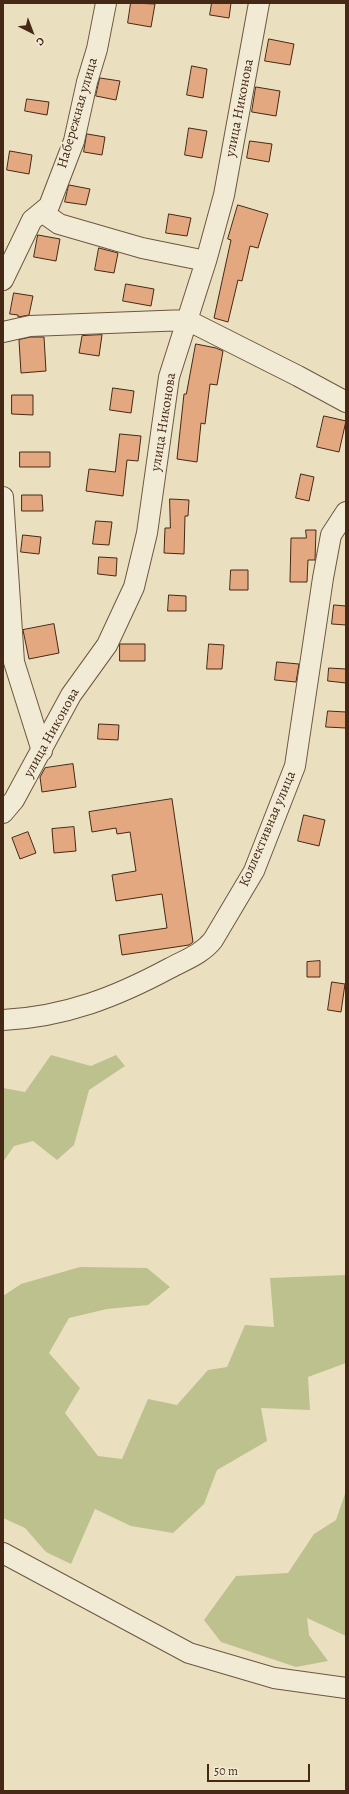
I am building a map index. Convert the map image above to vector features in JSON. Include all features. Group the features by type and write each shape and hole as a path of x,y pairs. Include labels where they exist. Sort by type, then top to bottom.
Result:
{"street":[{"name":"Набережная улица","path":"3,280 32,220 49,206 74,141 87,82 97,48 106,3"},
{"name":"улица Никонова","path":"3,813 14,800 42,752 71,695 107,645 134,587 147,533 169,377 206,261 224,196 259,3"},
{"path":"42,212 58,224 142,248 206,261"},
{"path":"3,332 30,326 187,320 346,402"},
{"path":"3,497 14,662 42,752"},
{"name":"Коллективная улица","path":"3,1020 27,1019 88,1005 144,982 205,950 213,940 254,871 295,766 323,578 331,535 346,512"},
{"path":"3,1554 189,1653 274,1678 346,1688"}],"green space":[{"path":"51,1055 91,1066 116,1055 125,1066 89,1090 74,1145 57,1160 33,1141 14,1146 3,1162 3,1088 25,1092"},
{"path":"80,1267 147,1268 170,1287 148,1305 107,1309 69,1318 49,1353 80,1388 65,1413 98,1456 122,1459 148,1399 177,1405 208,1370 227,1367 245,1325 274,1327 270,1278 346,1275 346,1363 308,1377 310,1410 261,1408 267,1441 217,1470 204,1504 173,1533 131,1526 95,1509 71,1564 46,1552 25,1528 3,1518 3,1296 21,1284"},
{"path":"346,1491 346,1636 307,1618 309,1635 328,1661 296,1667 221,1642 204,1620 236,1576 288,1573 314,1534 336,1520"}],"building":[{"path":"131,3 155,4 151,27 128,23"},
{"path":"212,3 231,3 229,18 210,15"},
{"path":"269,39 294,44 290,65 265,61"},
{"path":"192,66 207,69 203,98 187,95"},
{"path":"100,78 120,81 116,100 96,96"},
{"path":"256,87 280,91 276,116 252,112"},
{"path":"27,99 49,102 47,115 25,111"},
{"path":"189,128 207,131 202,158 185,155"},
{"path":"87,134 105,137 102,155 84,152"},
{"path":"250,141 272,144 269,162 247,158"},
{"path":"10,151 32,155 29,174 7,170"},
{"path":"69,185 90,189 86,205 65,202"},
{"path":"238,205 268,214 258,248 250,246 242,281 238,280 228,322 214,318 231,240 228,239"},
{"path":"169,214 191,218 187,236 166,233"},
{"path":"38,235 60,239 56,261 34,257"},
{"path":"99,248 118,253 114,273 95,270"},
{"path":"126,284 154,289 151,306 123,301"},
{"path":"14,293 33,296 29,315 18,317 18,315 10,314"},
{"path":"102,335 99,356 79,353 82,336"},
{"path":"31,337 44,337 46,371 21,373 19,340"},
{"path":"196,344 223,351 217,385 210,384 205,424 201,423 197,462 177,459 184,394 186,394"},
{"path":"113,388 134,391 131,413 110,410"},
{"path":"12,395 33,395 33,415 12,414"},
{"path":"324,416 346,421 339,452 317,447"},
{"path":"120,434 141,436 138,461 127,460 123,496 86,491 89,469 115,472"},
{"path":"20,452 50,452 50,467 20,467"},
{"path":"301,474 314,477 309,501 296,498"},
{"path":"22,495 42,495 43,511 22,511"},
{"path":"170,499 189,500 188,516 185,516 184,554 164,553 165,528 170,528"},
{"path":"96,521 112,522 109,545 93,544"},
{"path":"306,530 316,530 315,560 308,560 307,582 290,582 291,538 306,538"},
{"path":"23,535 41,537 39,554 21,552"},
{"path":"99,557 117,558 116,576 98,574"},
{"path":"231,570 248,570 248,590 230,590"},
{"path":"169,595 186,596 186,611 168,611"},
{"path":"334,605 346,606 346,625 332,624"},
{"path":"54,624 59,653 29,659 23,630"},
{"path":"120,644 145,644 145,661 120,661"},
{"path":"209,644 224,645 222,669 207,669"},
{"path":"277,662 299,664 296,682 275,680"},
{"path":"329,668 346,669 346,683 328,681"},
{"path":"328,711 346,712 346,728 326,727"},
{"path":"99,724 119,725 118,740 98,739"},
{"path":"73,764 76,787 42,792 40,777 45,768"},
{"path":"172,799 193,942 189,945 122,955 119,935 167,928 162,894 116,901 112,875 136,871 130,832 117,834 116,828 92,832 89,812"},
{"path":"304,815 325,820 319,846 298,841"},
{"path":"74,827 76,851 54,853 52,829"},
{"path":"28,832 36,853 20,859 12,838"},
{"path":"320,961 320,977 307,977 307,962"},
{"path":"332,982 345,984 341,1012 328,1010"}]}
